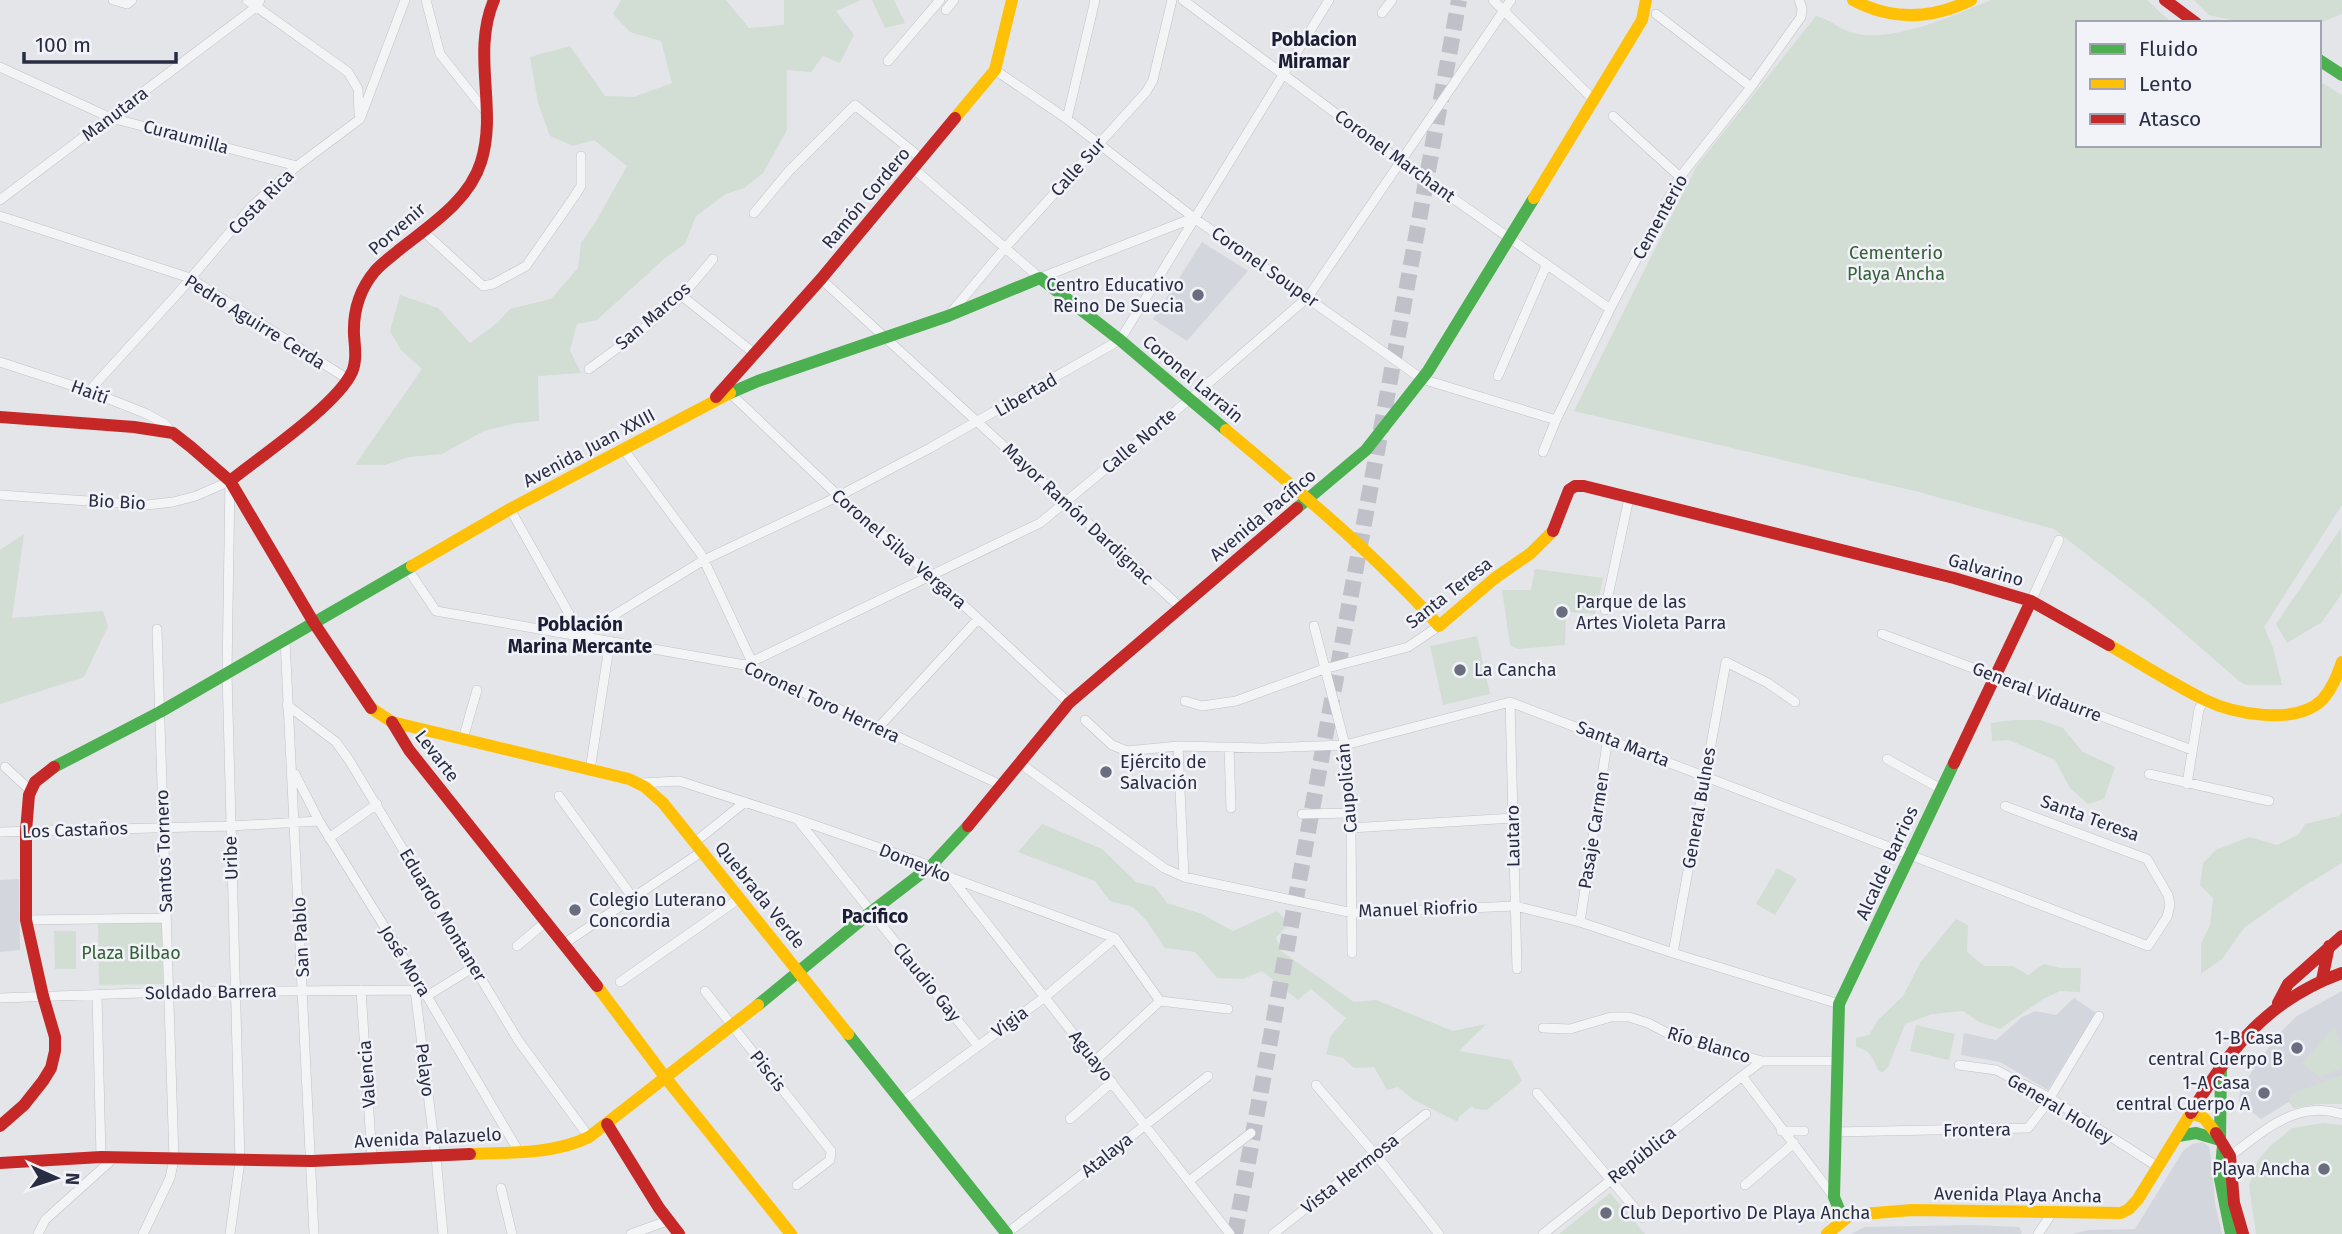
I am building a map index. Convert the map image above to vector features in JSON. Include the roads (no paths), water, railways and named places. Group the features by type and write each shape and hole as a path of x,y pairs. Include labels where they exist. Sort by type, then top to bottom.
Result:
{"street":[{"path":"113,0 127,4 132,0"},
{"path":"247,0 258,4 348,72 358,89 360,119"},
{"path":"360,119 405,0"},
{"path":"426,0 440,54 486,112"},
{"name":"Porvenir","path":"349,380 356,356 355,315 363,292 378,268 423,231 475,176 485,141 483,27 494,0"},
{"path":"888,61 940,0"},
{"path":"946,10 954,0"},
{"name":"Ramón Cordero","path":"714,400 821,279 995,71 1012,0"},
{"path":"1067,119 1095,0"},
{"name":"Calle Sur","path":"948,316 1004,249 1146,92 1153,80 1172,0"},
{"name":"Coronel Marchant","path":"1183,0 1400,161 1610,309"},
{"name":"Libertad","path":"581,635 704,560 839,496 979,422 1120,340 1329,0"},
{"path":"1382,13 1392,0"},
{"path":"1493,0 1593,99"},
{"name":"Calle Norte","path":"749,664 1040,523 1308,297 1511,0"},
{"name":"Avenida Pacífico","path":"800,973 945,853 1069,703 1366,450 1422,379 1642,20 1646,0"},
{"name":"Cementerio","path":"1543,452 1556,419 1610,309 1680,177 1751,87 1801,17 1799,0"},
{"path":"1853,0 1879,13 1913,16 1952,9 1970,0"},
{"path":"2165,0 2193,21"},
{"name":"Manutara","path":"0,200 258,4"},
{"path":"1656,14 1751,87"},
{"path":"2321,61 2342,75"},
{"name":"Curaumilla","path":"0,67 111,118 297,166"},
{"name":"Coronel Souper","path":"995,71 1067,119 1194,218 1422,379 1556,419"},
{"name":"Coronel Larraín","path":"754,214 789,170 855,105 1004,249 1120,340 1301,493 1408,591 1439,626"},
{"path":"1613,116 1680,177"},
{"name":"Costa Rica","path":"89,391 252,206 297,166 360,119"},
{"path":"423,231 483,286 493,284 526,266 574,197 581,186 581,156"},
{"name":"Pedro Aguirre Cerda","path":"0,216 190,278 349,380"},
{"name":"Avenida Juan XXIII","path":"33,786 46,771 160,712 510,509 714,400 758,381 948,316 1194,218"},
{"name":"San Marcos","path":"589,369 682,296 713,258"},
{"path":"1498,376 1546,266"},
{"name":"Mayor Ramón Dardignac","path":"821,279 1180,607"},
{"path":"682,296 755,354"},
{"name":"Haití","path":"2,362 147,414 165,424 173,433"},
{"path":"230,481 337,394 349,380"},
{"name":"Coronel Silva Vergara","path":"731,394 839,496 930,574 1069,703"},
{"path":"0,417 134,427 173,433"},
{"name":"Levarte","path":"173,433 230,481 360,696 370,708 392,722 409,750 565,943 665,1077 792,1234"},
{"path":"624,450 704,560 749,664"},
{"name":"Bio Bio","path":"0,495 147,505 196,496 230,481"},
{"name":"Uribe","path":"230,481 227,673 240,1161 230,1234"},
{"name":"Galvarino","path":"1575,486 1584,486 1954,578 2031,601 2205,700 2249,713 2283,716 2316,706 2325,699 2333,686 2342,662"},
{"name":"Santa Teresa","path":"1185,701 1202,706 1236,701 1324,669 1408,647 1439,626 1495,578 1552,535 1566,497 1575,486"},
{"path":"1605,610 1629,498"},
{"path":"510,509 581,635"},
{"name":"Alcalde Barrios","path":"1843,1219 1834,1197 1839,1004 2059,540"},
{"name":"Coronel Toro Herrera","path":"407,568 436,611 749,664 1003,786"},
{"path":"878,728 978,619"},
{"name":"Caupolicán","path":"1314,626 1345,745 1351,828 1352,953"},
{"name":"Santos Tornero","path":"143,1234 170,1178 174,1159 157,629"},
{"name":"General Vidaurre","path":"1882,634 2192,750"},
{"name":"San Pablo","path":"285,640 314,1234"},
{"path":"590,770 610,641"},
{"name":"General Bulnes","path":"1673,953 1726,662 1768,683 1795,702"},
{"path":"463,739 477,690"},
{"path":"2187,784 2199,709 2205,700"},
{"path":"1085,720 1120,750 1178,746 1345,745 1510,702"},
{"name":"Santa Marta","path":"1510,702 1608,737 1705,777 2148,946"},
{"name":"Lautaro","path":"1510,702 1517,969"},
{"name":"Eduardo Montaner","path":"287,705 336,742 377,804 518,1040 589,1137"},
{"name":"Quebrada Verde","path":"392,722 639,783 657,796 1007,1234"},
{"name":"Pasaje Carmen","path":"1580,922 1608,737"},
{"path":"1178,746 1184,877"},
{"path":"1228,747 1231,808"},
{"path":"1887,760 1941,789"},
{"name":"Manuel Riofrio","path":"1021,764 1164,868 1184,877 1353,913 1515,906 1580,922 1839,1004"},
{"path":"0,1126 34,1094 51,1068 55,1037 26,920 26,831 33,786 5,767"},
{"name":"José Mora","path":"292,770 319,821 418,988 427,996 519,1152"},
{"path":"2149,774 2269,801"},
{"name":"Domeyko","path":"639,783 679,781 745,802 931,866 952,878 1115,938"},
{"path":"559,796 632,898"},
{"path":"565,943 632,898 699,847 745,802"},
{"path":"329,838 377,804"},
{"name":"Santa Teresa","path":"2005,806 2147,859 2168,895 2170,905 2167,917 2148,946"},
{"path":"1302,814 1350,813"},
{"path":"1351,828 1513,818"},
{"name":"Claudio Gay","path":"797,819 978,1046"},
{"name":"Los Castaños","path":"0,832 319,821"},
{"name":"Aguayo","path":"952,878 1230,1234"},
{"path":"620,982 740,898"},
{"path":"26,920 166,918"},
{"path":"517,946 547,921"},
{"path":"2277,1005 2288,984 2342,936"},
{"path":"1115,938 1160,1001 1228,1009"},
{"name":"Vigia","path":"902,1102 1045,997 1115,938"},
{"path":"2317,982 2327,965 2329,946"},
{"path":"2313,960 2317,982"},
{"path":"2327,965 2340,974"},
{"path":"427,996 474,967"},
{"name":"Avenida Palazuelo","path":"0,1163 101,1157 312,1161 562,1149 589,1137 607,1124 800,973"},
{"path":"2277,1005 2317,982 2340,974"},
{"name":"Soldado Barrera","path":"0,998 418,988"},
{"name":"Pelayo","path":"418,988 443,1234"},
{"name":"Valencia","path":"361,990 372,1159"},
{"name":"Piscis","path":"705,991 831,1151 830,1160 796,1185"},
{"path":"97,994 101,1157"},
{"path":"1095,1061 1160,1001"},
{"name":"Avenida Playa Ancha","path":"1843,1219 1850,1215 1912,1210 2120,1213 2129,1209 2235,1046 2277,1005"},
{"name":"Río Blanco","path":"1543,1028 1570,1030 1611,1017 1629,1017 1671,1035 1762,1061 1837,1061"},
{"name":"Frontera","path":"1835,1132 2024,1130 2032,1125 2050,1098 2099,1017"},
{"name":"República","path":"1543,1234 1762,1061"},
{"name":"General Holley","path":"1959,1065 1990,1068 2050,1098 2158,1167"},
{"path":"2221,1068 2224,1147 2234,1203 2243,1234"},
{"name":"Atalaya","path":"1007,1234 1208,1076"},
{"path":"1742,1076 1834,1197"},
{"path":"1070,1119 1112,1082"},
{"path":"1316,1085 1439,1234"},
{"path":"1537,1093 1643,1218"},
{"path":"2231,1234 2224,1209 2218,1161 2224,1147 2269,1128 2295,1112 2316,1109 2342,1114"},
{"path":"2191,1113 2204,1118 2224,1147"},
{"name":"Vista Hermosa","path":"1273,1234 1426,1114"},
{"path":"607,1124 667,1221 679,1234"},
{"path":"1782,1131 1804,1131"},
{"path":"1189,1181 1251,1133"},
{"path":"2178,1136 2196,1133 2224,1147"},
{"path":"1745,1185 1794,1143"},
{"path":"38,1234 45,1220 115,1157"},
{"path":"501,1188 512,1234"},
{"path":"2038,1234 2052,1213"},
{"path":"1827,1234 1843,1219"},
{"path":"631,1234 667,1221"}],"tunnel":[{"path":"1235,1234 1459,0"}],"place":[{"name":"Centro Educativo Reino De Suecia","path":"1198,295"},
{"name":"Parque de las Artes Violeta Parra","path":"1562,612"},
{"name":"La Cancha","path":"1460,670"},
{"name":"Ejército de Salvación","path":"1106,772"},
{"name":"Colegio Luterano Concordia","path":"575,910"},
{"name":"1-B Casa central Cuerpo B","path":"2297,1048"},
{"name":"1-A Casa central Cuerpo A","path":"2264,1093"},
{"name":"Playa Ancha","path":"2324,1169"},
{"name":"Club Deportivo De Playa Ancha","path":"1606,1213"}],"district":[{"name":"Poblacion Miramar","path":"1314,50"},
{"name":"Población Marina Mercante","path":"580,635"},
{"name":"Pacífico","path":"875,916"}],"park label":[{"name":"Cementerio Playa Ancha","path":"1896,263"},
{"name":"Plaza Bilbao","path":"131,953"}]}
